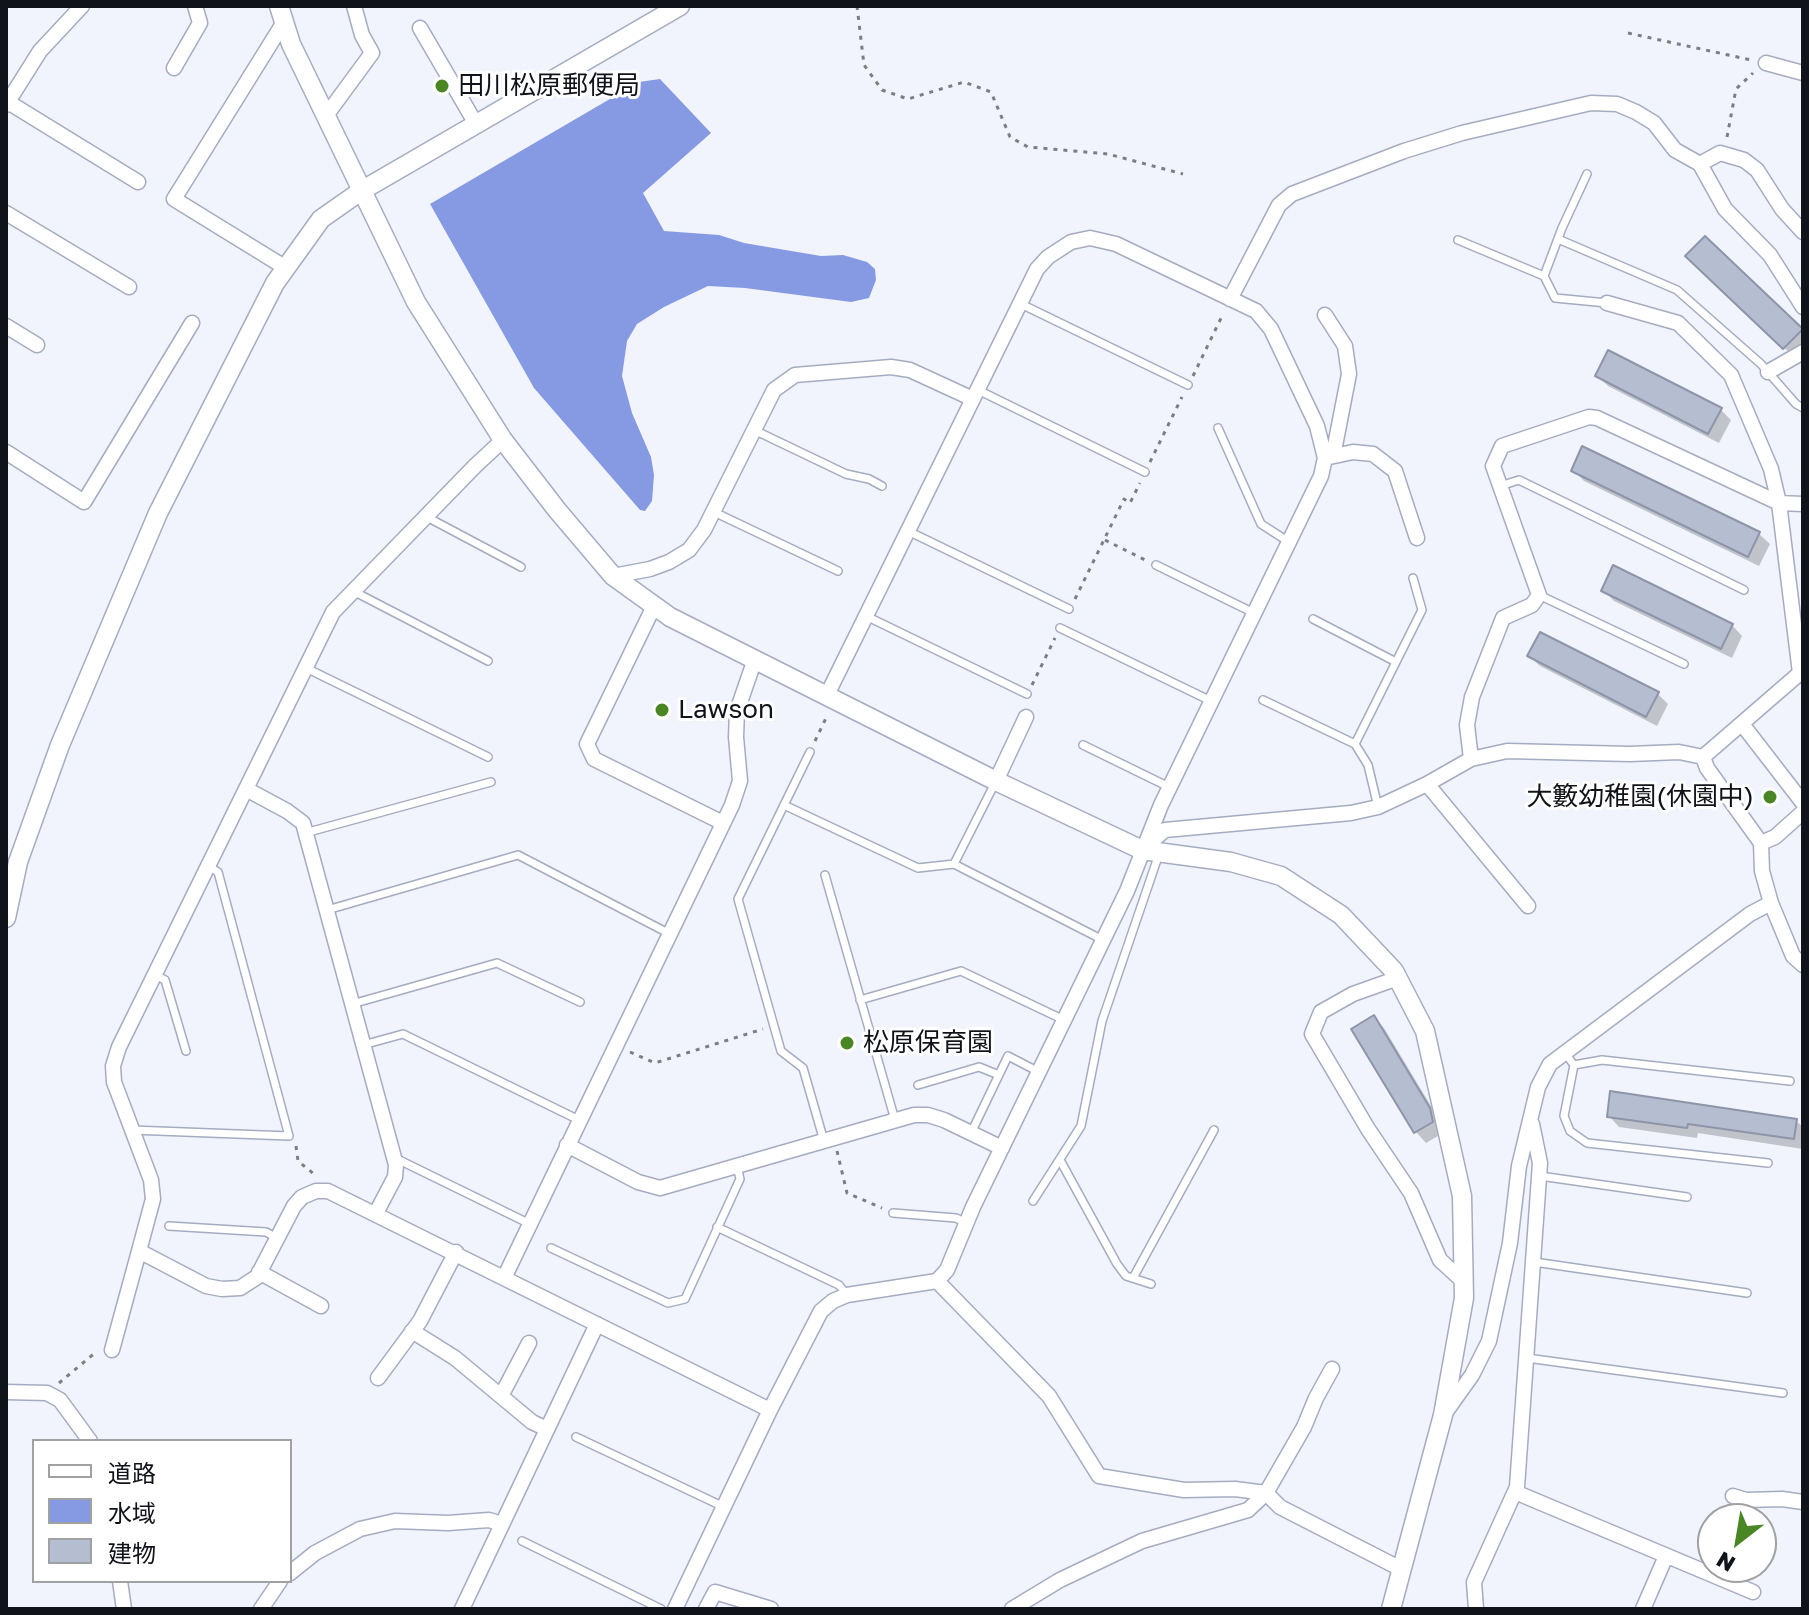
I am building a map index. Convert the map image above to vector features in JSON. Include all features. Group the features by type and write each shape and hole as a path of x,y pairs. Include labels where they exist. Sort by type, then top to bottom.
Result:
{"street":[{"path":"82,6 40,51 7,104 138,182"},
{"path":"174,68 200,23 195,6"},
{"path":"325,117 372,53 362,35 354,6"},
{"path":"6,918 12,867 158,513 275,283 321,219 361,191 680,6"},
{"path":"282,14 291,44 416,302 503,440 613,576 670,617 996,781 1151,851 1231,862 1281,876 1341,915 1394,971 1425,1031 1462,1196 1464,1298 1443,1415 1391,1609"},
{"path":"282,14 174,199 286,268"},
{"path":"420,28 476,124"},
{"path":"1766,63 1803,73"},
{"path":"1230,299 1279,205 1292,194 1404,151 1462,133 1554,109 1591,103 1617,104 1636,112 1654,123 1675,150 1700,164 1725,209 1770,255 1803,307"},
{"path":"1700,164 1720,153 1744,160 1757,170 1782,209 1803,232"},
{"path":"6,213 129,287"},
{"path":"831,697 866,616 1037,269 1048,257 1071,242 1090,238 1116,244 1256,311 1271,329 1329,457"},
{"path":"1607,303 1678,323 1731,375 1771,469 1779,503 1801,673 1703,757"},
{"path":"1151,851 1169,787 1329,457 1349,374 1345,346 1325,315"},
{"path":"6,452 84,502 192,323"},
{"path":"6,326 37,345"},
{"path":"1768,372 1803,352"},
{"path":"613,576 650,569 689,550 714,512 774,390 795,375 891,367 910,370 975,394"},
{"path":"1471,759 1467,725 1472,697 1503,618 1532,605 1539,595 1493,466 1502,446 1589,417 1597,418 1779,503 1803,504"},
{"path":"112,1350 153,1199 151,1180 114,1082 113,1066 119,1047 333,612 503,440"},
{"path":"1329,457 1353,452 1373,454 1395,471 1417,538"},
{"path":"654,606 587,744 594,759 723,823"},
{"path":"505,1276 723,823 740,781 737,711 755,659"},
{"path":"996,781 1026,717"},
{"path":"1742,724 1803,803"},
{"path":"675,1609 821,1311 847,1295 937,1281 947,1270 966,1223 1127,891 1165,830 1351,813 1378,807 1471,759 1507,751 1679,752 1703,757"},
{"path":"1703,757 1707,768 1761,843 1762,871 1771,903 1793,956 1803,965"},
{"path":"1427,784 1528,906"},
{"path":"246,789 303,823 394,1157 395,1177 376,1213"},
{"path":"1761,843 1775,837 1803,812"},
{"path":"1443,1415 1477,1368 1489,1341 1510,1243 1519,1166 1538,1087 1550,1064 1570,1059 1750,914 1771,903"},
{"path":"1398,978 1353,994 1321,1012 1312,1034 1368,1129 1411,1193 1440,1260 1464,1282"},
{"path":"567,1145 638,1182 660,1188 914,1115 928,1115 1002,1148"},
{"path":"1476,1609 1474,1582 1515,1492 1521,1446 1540,1176 1531,1119"},
{"path":"139,1251 206,1286 240,1288 257,1277 294,1206 302,1197 328,1191 505,1276 770,1410"},
{"path":"378,1378 420,1321 456,1252"},
{"path":"259,1272 321,1306"},
{"path":"937,1281 1049,1396 1099,1476 1184,1490 1235,1489 1266,1493 1280,1507 1401,1569"},
{"path":"462,1609 597,1324"},
{"path":"412,1331 455,1358 532,1422 547,1429"},
{"path":"501,1396 529,1343"},
{"path":"1012,1609 1060,1580 1142,1541 1248,1510 1266,1493 1304,1427 1332,1369"},
{"path":"6,1392 47,1393 60,1400 89,1439"},
{"path":"1515,1492 1753,1592"},
{"path":"1733,1496 1746,1500 1803,1502"},
{"path":"292,1571 315,1553 360,1529 395,1521 448,1523 489,1520 502,1524"},
{"path":"1643,1609 1666,1556"},
{"path":"120,1583 124,1609"},
{"path":"261,1609 279,1583"},
{"path":"706,1609 715,1592 771,1609"}],"lane":[{"path":"1544,276 1587,174"},
{"path":"1558,239 1677,290 1803,408"},
{"path":"1458,240 1544,276 1555,298 1607,303"},
{"path":"1020,304 1188,385"},
{"path":"975,394 1145,472"},
{"path":"1218,428 1261,524 1289,542"},
{"path":"754,430 846,474 869,479 882,486"},
{"path":"1500,486 1519,480 1744,590"},
{"path":"714,512 838,571"},
{"path":"425,516 521,567"},
{"path":"908,531 1069,609"},
{"path":"1156,565 1254,613"},
{"path":"1355,744 1422,610 1413,578"},
{"path":"353,591 488,661"},
{"path":"1539,595 1684,664"},
{"path":"866,616 1027,694"},
{"path":"1313,619 1396,662"},
{"path":"1060,628 1211,701"},
{"path":"306,668 488,757"},
{"path":"1263,700 1355,744 1368,765 1378,807"},
{"path":"1083,745 1169,787"},
{"path":"810,752 738,899 781,1051 803,1068 829,1139"},
{"path":"954,864 996,781"},
{"path":"305,833 491,782"},
{"path":"784,805 918,868 954,864 1103,940"},
{"path":"1033,1201 1081,1126 1102,1021 1151,851"},
{"path":"326,910 518,855 670,934"},
{"path":"132,1130 289,1136 218,872 208,866"},
{"path":"825,875 895,1120"},
{"path":"352,1004 497,963 580,1002"},
{"path":"860,1000 961,971 1064,1020"},
{"path":"155,975 165,980 186,1051"},
{"path":"363,1045 403,1034 579,1120"},
{"path":"971,1133 1008,1056 1039,1072"},
{"path":"1768,1163 1587,1143 1570,1131 1564,1116 1570,1059 1790,1081"},
{"path":"918,1085 979,1067 999,1075"},
{"path":"1133,1278 1214,1130"},
{"path":"394,1157 530,1224"},
{"path":"1060,1160 1117,1264 1126,1276 1151,1284"},
{"path":"551,1248 668,1303 685,1299 740,1179 737,1166"},
{"path":"1540,1176 1687,1197"},
{"path":"893,1213 956,1218 966,1223"},
{"path":"169,1226 266,1232 277,1238"},
{"path":"717,1227 839,1285 847,1295"},
{"path":"1534,1262 1747,1293"},
{"path":"1527,1358 1783,1393"},
{"path":"576,1437 724,1507"},
{"path":"522,1541 661,1609"}],"path":[{"path":"857,6 864,65 882,90 908,99 964,82 991,92 1010,137 1028,147 1108,154 1183,174"},
{"path":"1628,33 1766,63"},
{"path":"1720,153 1732,120 1736,89 1766,63"},
{"path":"1069,609 1124,499 1130,503 1230,299"},
{"path":"1104,539 1156,565"},
{"path":"1027,694 1060,628"},
{"path":"810,752 831,697"},
{"path":"615,1045 655,1063 774,1025"},
{"path":"289,1136 295,1144 298,1161 321,1180 321,1191"},
{"path":"829,1139 847,1193 893,1213"},
{"path":"47,1393 96,1352 103,1331 117,1333"}],"water":[{"path":"660,79 711,133 643,193 664,231 719,235 744,243 821,256 843,255 867,262 875,269 876,280 869,298 851,302 708,286 637,324 627,341 622,376 632,413 651,457 654,475 652,501 645,511 640,510 534,388 430,204 639,82"}],"building":[{"path":"1705,236 1803,329 1783,349 1685,256"},
{"path":"1608,350 1722,408 1708,434 1595,376"},
{"path":"1582,446 1760,532 1748,557 1571,471"},
{"path":"1613,565 1733,624 1721,649 1601,591"},
{"path":"1540,632 1659,692 1646,717 1527,656"},
{"path":"1374,1015 1430,1108 1433,1122 1414,1133 1351,1029"},
{"path":"1610,1091 1797,1119 1794,1139 1688,1124 1687,1128 1607,1117"}],"place":[{"name":"田川松原郵便局","path":"442,86"},
{"name":"Lawson","path":"662,710"},
{"name":"大籔幼稚園(休園中)","path":"1770,797"},
{"name":"松原保育園","path":"847,1043"}]}
